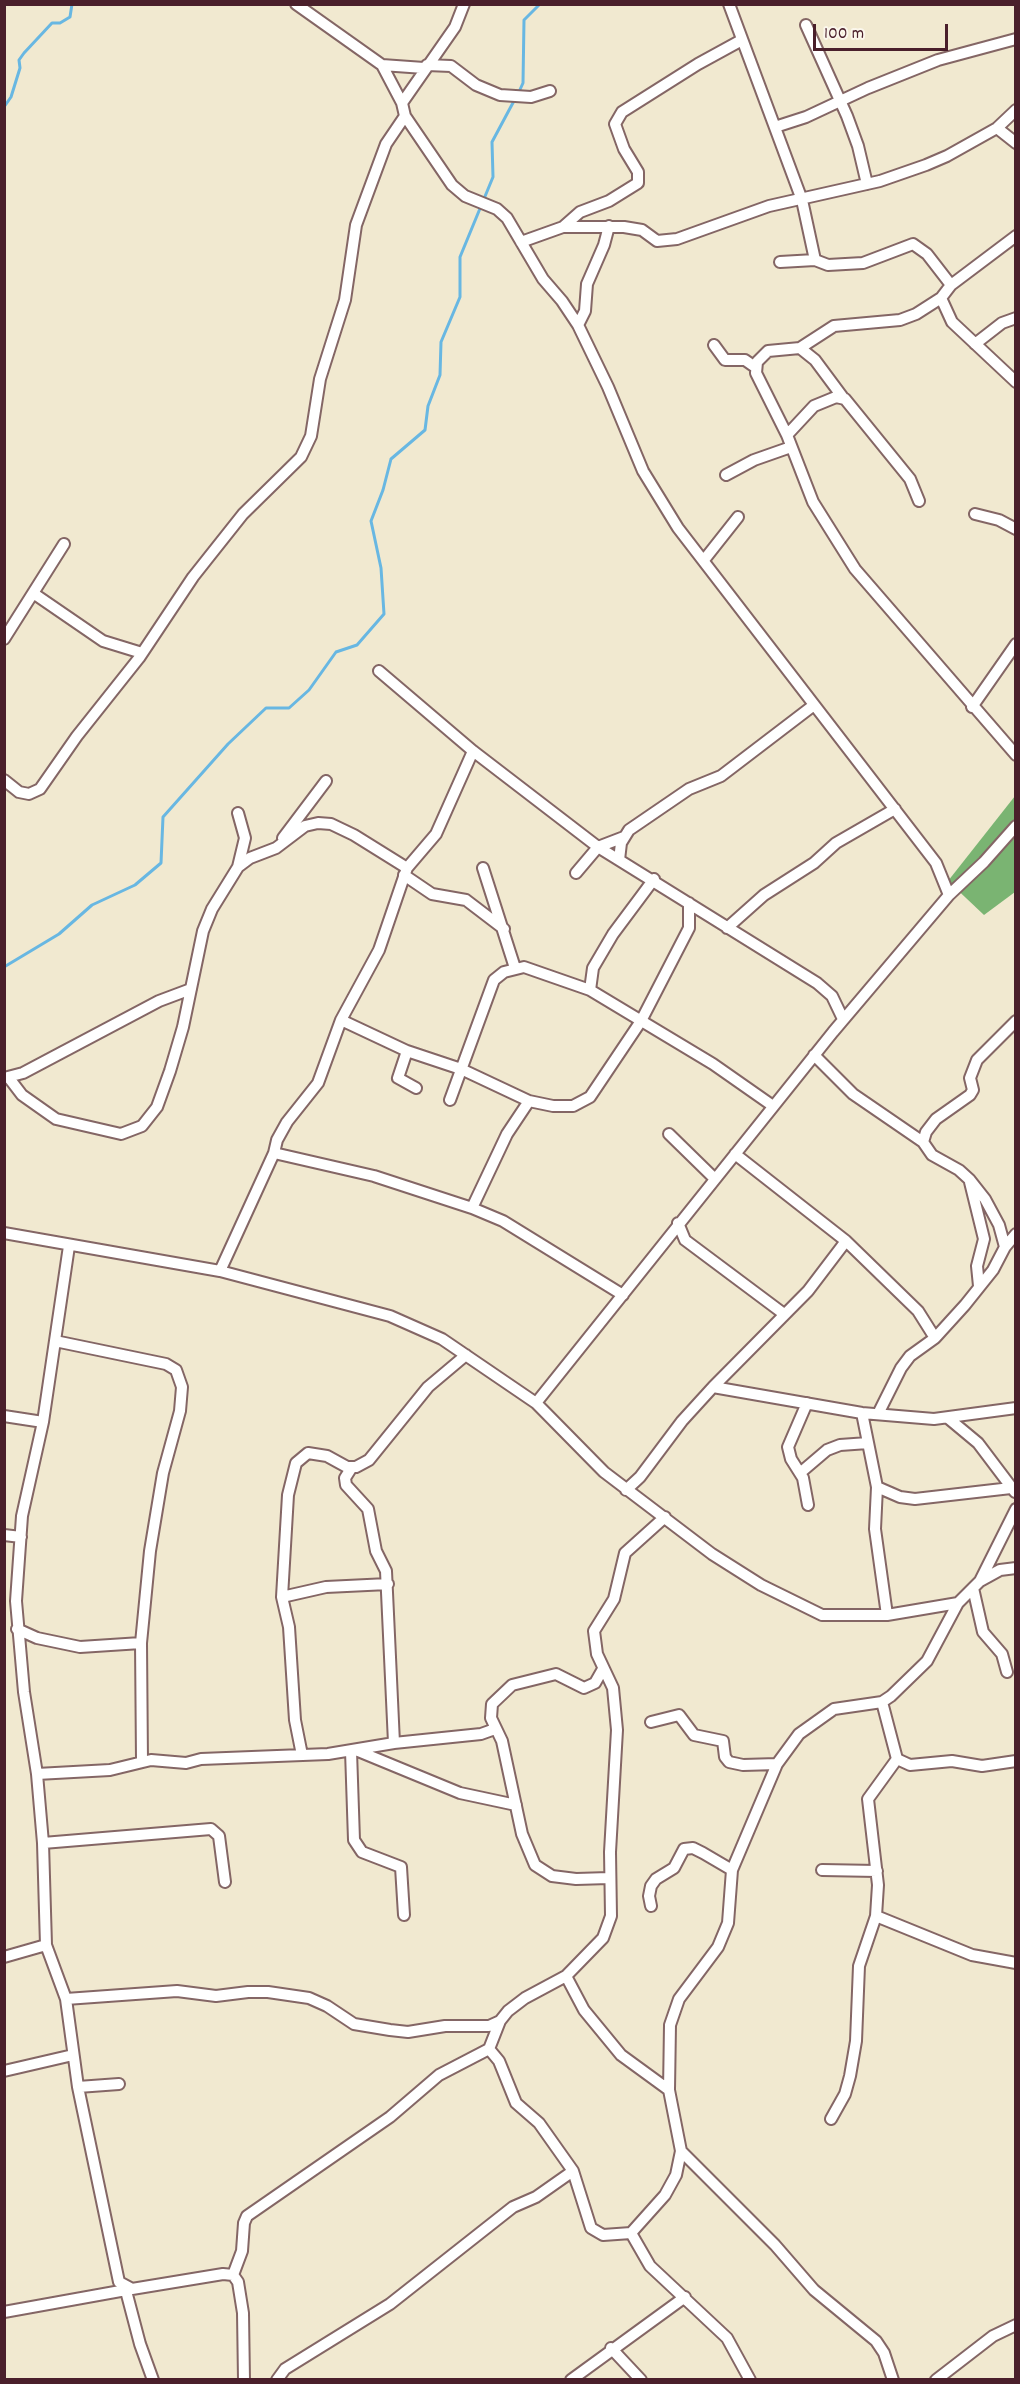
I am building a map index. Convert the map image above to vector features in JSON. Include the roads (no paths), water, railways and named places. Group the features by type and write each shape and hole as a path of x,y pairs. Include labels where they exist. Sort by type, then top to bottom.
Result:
{"street":[{"path":"296,4 382,65 402,103 405,116 452,184 465,196 497,209 507,218 543,279 578,325 608,387 643,471 678,528 936,863 949,895"},
{"path":"402,103 425,67 456,27 464,4"},
{"path":"729,4 740,41 802,200 815,260"},
{"path":"806,25 858,146 867,184"},
{"path":"775,127 938,60 1016,39"},
{"path":"563,227 580,212 609,201 638,183 638,172 624,148 615,124 622,112 740,41"},
{"path":"382,65 450,66 476,85 500,94 531,97 550,91"},
{"path":"521,242 563,227 637,228 662,242 700,232 769,206 867,184 947,156 997,128 1016,110"},
{"path":"4,780 19,792 29,794 40,789 77,736 142,653 193,577 243,514 290,470 307,448 320,378 345,300 351,249 359,215 386,144 405,116"},
{"path":"997,128 1016,143"},
{"path":"578,325 585,311 587,284 604,245 609,226"},
{"path":"755,367 768,351 800,348 828,328 900,320 916,314 941,298 951,285 1016,236"},
{"path":"780,262 815,260 828,265 863,263 913,244 927,254 951,285"},
{"path":"941,298 952,321 1016,382"},
{"path":"975,344 1002,323 1016,318"},
{"path":"714,345 725,360 745,360 755,367 759,385 787,435 813,502 855,569 972,707 1016,755"},
{"path":"800,348 815,360 910,479 919,501"},
{"path":"787,435 814,406 836,397 845,399"},
{"path":"726,475 754,460 791,447"},
{"path":"975,514 999,520 1016,530"},
{"path":"704,560 738,517"},
{"path":"4,639 64,544"},
{"path":"33,593 104,641 142,653"},
{"path":"972,707 1016,644"},
{"path":"379,671 473,751 598,847 654,879 727,928 817,983 832,996 843,1019"},
{"path":"620,860 624,837 628,830 689,789 721,776 814,705"},
{"path":"220,1271 274,1153 277,1140 287,1122 318,1083 341,1020 379,950 406,871 436,834 473,751"},
{"path":"276,848 326,781"},
{"path":"727,928 764,895 814,862 836,843 895,809"},
{"path":"191,988 159,1001 7,1078 27,1099 56,1119 121,1134 142,1126 158,1107 167,1080 183,1027 203,931 212,909 238,867 245,838 238,813"},
{"path":"238,867 250,858 276,848 305,826 318,823 332,824 354,835 406,871 432,894 466,900 504,929"},
{"path":"536,1403 843,1019 949,895 1014,831"},
{"path":"576,873 598,847 624,837"},
{"path":"483,868 515,968"},
{"path":"590,990 593,968 654,879"},
{"path":"341,1020 407,1051 461,1069 529,1101 563,1107 573,1106 588,1098 641,1021 689,928 690,903"},
{"path":"450,1100 494,980 515,968 524,967 590,990 713,1064 773,1106"},
{"path":"923,1142 926,1132 936,1119 970,1095 973,1090 970,1078 977,1060 1016,1021"},
{"path":"407,1051 398,1078 416,1088"},
{"path":"814,1055 853,1094 923,1142 932,1155 959,1170 970,1180 985,1199 999,1225 1005,1247"},
{"path":"472,1208 507,1134 529,1101"},
{"path":"669,1134 715,1179"},
{"path":"274,1153 374,1176 472,1208 511,1226 623,1295"},
{"path":"735,1154 846,1241 918,1311 935,1338"},
{"path":"970,1180 984,1239 977,1266 979,1286"},
{"path":"678,1223 683,1238 784,1314"},
{"path":"4,1233 220,1271 390,1316 442,1339 536,1403 589,1458 626,1490 712,1554 762,1585 822,1615 886,1616 958,1603"},
{"path":"878,1414 900,1368 910,1356 935,1338 993,1270 1005,1247 1016,1234"},
{"path":"626,1490 640,1477 681,1421 808,1291 846,1241"},
{"path":"69,1246 43,1422 22,1516 17,1629 37,1774 43,1843 46,1945 66,1999 78,2087 102,2196 116,2275 118,2282 126,2289 140,2344 153,2379"},
{"path":"55,1341 166,1364 176,1370 182,1387 182,1398 163,1473 152,1540 141,1643 141,1761"},
{"path":"394,1743 386,1571 376,1551 368,1509 346,1485 345,1478 352,1467 369,1460 377,1452 428,1387 466,1355"},
{"path":"713,1387 862,1413 948,1418 1016,1408"},
{"path":"807,1403 788,1447 791,1459 800,1473 808,1505"},
{"path":"862,1413 877,1487 875,1529 886,1616"},
{"path":"4,1416 43,1422"},
{"path":"948,1418 978,1443 1013,1490"},
{"path":"800,1473 827,1450 840,1445 868,1443"},
{"path":"302,1755 295,1720 289,1628 282,1597 288,1495 296,1463 308,1453 327,1456 352,1467"},
{"path":"877,1487 900,1497 915,1499 1013,1490"},
{"path":"1007,1672 1002,1654 983,1632 977,1585 1016,1509"},
{"path":"244,2379 243,2313 238,2282 234,2275 242,2251 244,2223 248,2216 390,2118 439,2075 489,2049 500,2021 516,2004 566,1976 595,1949 609,1926 609,1878 617,1730 613,1689 594,1644 594,1631 614,1599 619,1585 622,1560 631,1546 665,1517"},
{"path":"4,1535 21,1537"},
{"path":"489,2049 500,2061 516,2103 539,2123 573,2171 591,2228 603,2235 631,2233 665,2195 676,2175 681,2151 669,2090 668,2042 673,2014 679,1999 721,1939 728,1923 732,1870 777,1764 799,1734 834,1709 882,1702 902,1687 927,1661 958,1603 977,1585 1000,1570 1016,1568"},
{"path":"282,1597 326,1587 388,1584"},
{"path":"17,1629 37,1638 80,1647 141,1643"},
{"path":"603,1669 595,1683 584,1688 556,1674 512,1685 492,1704 492,1718 502,1742 531,1861 539,1869 552,1876 609,1878"},
{"path":"882,1702 897,1759 910,1766 952,1761 982,1766 1016,1761"},
{"path":"651,1722 679,1715 694,1735 723,1741 725,1757 729,1762 743,1765 777,1764"},
{"path":"37,1774 110,1770 141,1761 186,1763 201,1759 353,1751 394,1743 456,1738 495,1729"},
{"path":"353,1751 460,1793 516,1805"},
{"path":"353,1751 354,1840 362,1852 401,1867 404,1915"},
{"path":"831,2119 845,2094 850,2076 856,2041 860,1966 876,1916 877,1871 868,1799 897,1759"},
{"path":"43,1843 211,1829 219,1836 225,1882"},
{"path":"651,1906 649,1896 651,1886 656,1879 674,1868 684,1849 693,1848 732,1870"},
{"path":"822,1870 877,1871"},
{"path":"876,1916 972,1955 1016,1963"},
{"path":"4,1957 46,1945"},
{"path":"566,1976 584,2010 621,2055 669,2090"},
{"path":"66,1999 177,1992 216,1996 268,1992 309,1998 327,2006 354,2024 390,2030 408,2032 445,2026 489,2026 500,2021"},
{"path":"4,2072 73,2055"},
{"path":"78,2087 119,2084"},
{"path":"681,2151 775,2245 814,2290 876,2341 884,2353 893,2379"},
{"path":"276,2379 285,2369 390,2304 513,2207 537,2197 573,2171"},
{"path":"631,2233 650,2266 727,2338 750,2379"},
{"path":"4,2312 126,2289 223,2274 234,2275"},
{"path":"571,2379 611,2348 685,2297"},
{"path":"936,2379 993,2336 1016,2325"},
{"path":"611,2348 641,2379"}],"waterway":[{"path":"4,107 11,97 20,68 19,60 52,23 60,23 70,17 72,4"},
{"path":"518,94 523,83 524,20 540,4"},
{"path":"4,967 59,934 92,905 135,885 161,863 163,817 228,744 266,708 289,708 309,690 336,652 357,645 384,614 381,568 371,521 383,490 391,459 425,430 428,406 440,375 441,342 460,297 460,257 493,177 492,142 515,99"}]}
